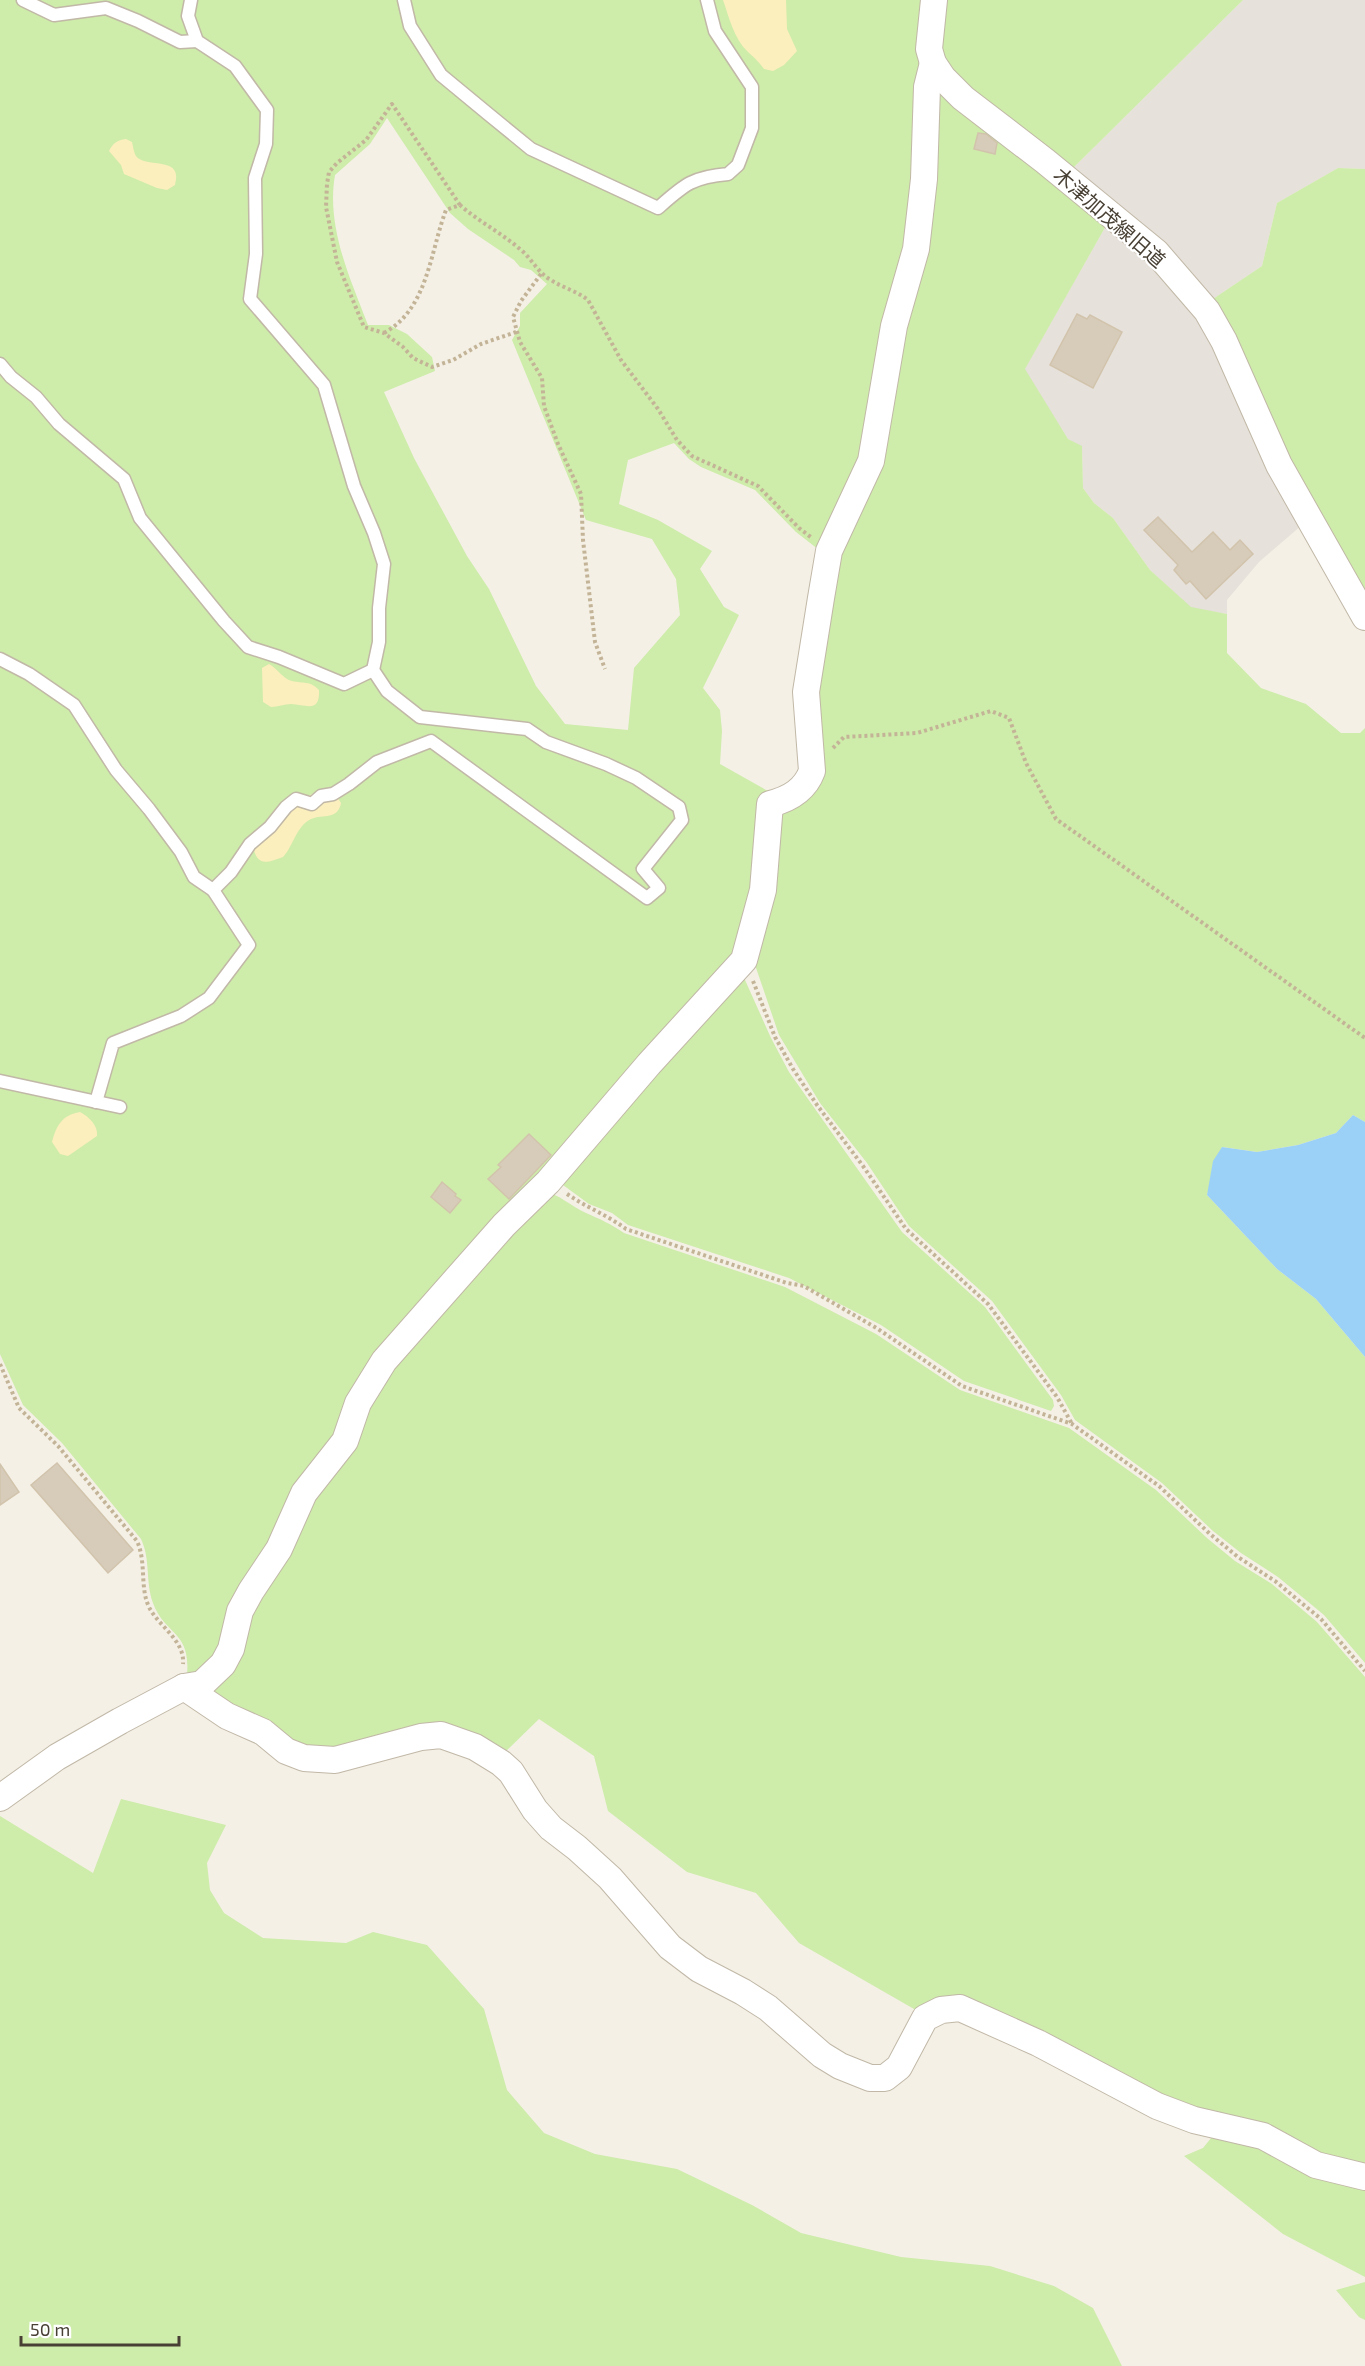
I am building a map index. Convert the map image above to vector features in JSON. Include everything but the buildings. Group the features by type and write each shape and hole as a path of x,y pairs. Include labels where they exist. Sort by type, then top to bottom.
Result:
{"street":[{"path":"0,1798 57,1757 184,1687 202,1684 223,1664 231,1649 240,1611 245,1601 279,1549 304,1493 345,1441 358,1402 384,1360 504,1225 548,1182 649,1064 744,960 763,890 770,804 782,801 798,792 808,782 812,771 806,692 829,551 871,461 894,326 916,249 924,179 927,87 933,63 929,49 934,0"},
{"name":"木津加茂線旧道","path":"933,63 943,78 963,98 1045,161 1156,252 1207,311 1224,341 1279,465 1312,528 1365,617"},
{"path":"184,1687 227,1716 263,1732 286,1751 304,1758 335,1760 421,1737 441,1735 475,1747 501,1762 511,1772 535,1810 551,1828 610,1878 670,1947 699,1969 768,2008 822,2055 840,2066 870,2078 885,2078 899,2067 926,2018 941,2010 960,2008 1038,2043 1157,2106 1194,2120 1263,2136 1316,2165 1365,2177"}],"lane":[{"path":"23,0 54,15 106,8 180,42 197,41 235,66 267,110 266,144 255,178 256,254 250,299 324,385 354,486 384,564 379,608 379,642 373,670 387,691 420,717 527,729 546,742 606,764 636,778 679,807 682,820 643,869 659,888 647,898 431,741 377,762 349,784 333,794 321,796 312,804 296,799 250,844 231,872 213,890"},
{"path":"191,0 188,16 197,41"},
{"path":"404,0 410,26 441,75 495,120 531,148 658,208 685,184 706,176 728,174 738,165 752,128 752,87 715,31 707,0"},
{"path":"0,364 11,377 36,397 59,424 124,479 140,518 248,647 279,657 344,684 373,670"},
{"path":"0,659 29,674 74,705 116,770 182,852 194,877 213,890 249,945 209,998 182,1016 113,1043 96,1102"},
{"path":"0,1082 120,1107"}],"path":[{"path":"516,332 481,344 453,360 432,367 413,358 403,347 384,333 364,327 337,262 326,207 329,172 366,140 392,104 460,205 522,251 550,280 588,300 621,360 658,409 677,440 692,456 758,486 799,528 829,551"},
{"path":"384,333 395,327 406,316 423,284 446,210 460,205"},
{"path":"542,273 521,301 513,317 516,332 528,357 543,378 544,405 581,494 583,540 595,642 605,669"},
{"path":"812,771 844,737 917,733 991,711 1009,718 1026,763 1056,819 1365,1038"},
{"path":"744,960 775,1037 817,1105 863,1166 906,1229 988,1304 1057,1397 1072,1424"},
{"path":"548,1182 587,1208 610,1217 626,1229 776,1279 804,1286 878,1329 962,1386 1072,1424 1159,1486 1238,1557 1275,1581 1321,1618 1365,1671"},
{"path":"0,1364 19,1408 58,1446 137,1541 143,1554 146,1597 150,1609 179,1645 184,1659 184,1687"}],"shaded area":[{"path":"1243,0 1365,0 1365,169 1338,168 1277,203 1262,266 1210,301 1070,171"},
{"path":"1107,224 1150,258 1200,315 1302,525 1259,562 1227,600 1227,614 1191,608 1150,570 1113,518 1094,503 1083,488 1082,447 1068,439 1024,370"}],"green space":[{"path":"0,0 928,0 907,245 863,458 823,553 796,532 755,490 701,467 689,459 674,443 628,460 619,504 658,520 712,551 700,569 724,607 739,615 703,688 720,710 722,731 720,764 766,790 779,792 734,962 379,1357 225,1647 196,1681 187,1675 187,1660 181,1641 158,1614 153,1603 146,1555 141,1539 62,1443 23,1405 0,1354","holes":["387,118 450,213 468,229 514,260 520,267 531,270 547,284 520,313 520,326 512,340 586,520 652,539 676,579 680,615 634,668 628,730 565,724 536,686 489,589 467,556 414,458 384,392 435,371 432,357 407,334 389,325 368,325 341,252 334,214 335,175 370,144"]},
{"path":"943,0 1243,0 1070,171 973,95 942,60 939,32"},
{"path":"934,79 1107,224 1025,369 1068,439 1082,446 1083,488 1094,503 1113,518 1150,570 1191,607 1227,614 1227,653 1261,688 1306,704 1341,733 1360,733 1365,728 1365,1122 1353,1115 1336,1133 1298,1145 1257,1152 1222,1147 1207,1195 1277,1269 1316,1299 1365,1357 1365,1663 1324,1615 1278,1577 1213,1531 1162,1483 1075,1420 1061,1395 992,1301 909,1226 867,1163 820,1103 779,1035 754,962 778,819 787,806 819,783 812,691 833,559 876,469"},
{"path":"1338,168 1365,169 1365,604 1316,520 1210,301 1262,266 1277,203"},
{"path":"735,975 745,980 789,1072 902,1232 985,1307 1053,1400 1054,1406 1051,1411 964,1381 881,1325 789,1278 628,1225 612,1213 589,1204 563,1185 561,1173"},
{"path":"544,1191 624,1233 785,1287 876,1334 960,1390 1069,1428 1156,1490 1235,1561 1272,1584 1317,1622 1365,1677 1365,2171 1196,2114 973,2005 921,2013 799,1943 756,1893 687,1872 608,1811 594,1756 539,1719 503,1754 460,1730 335,1753 293,1748 205,1690 246,1613 389,1364"},
{"path":"121,1799 226,1825 207,1863 210,1890 224,1913 263,1938 346,1943 373,1932 427,1945 484,2009 507,2090 544,2133 595,2154 677,2169 752,2205 801,2233 901,2257 990,2266 1054,2286 1093,2308 1122,2366 0,2366 0,1816 93,1873"},
{"path":"1216,2132 1365,2184 1365,2277 1283,2234 1184,2156 1203,2148"},
{"path":"1365,2282 1365,2320 1359,2317 1336,2290"}],"sand":[{"path":"723,0 786,0 787,29 797,51 784,65 773,71 764,69 739,41"},
{"path":"126,139 132,142 135,155 141,160 163,164 174,170 175,185 167,190 157,188 124,174 121,165 109,151 116,142"},
{"path":"269,664 289,680 309,684 319,690 319,697 315,705 291,704 271,707 263,702 262,668"},
{"path":"318,791 329,792 336,797 341,803 337,812 306,822 283,857 268,862 260,860 253,846 302,799"},
{"path":"80,1112 92,1122 97,1136 68,1156 60,1154 52,1142 56,1131 64,1119"}],"water":[{"path":"1353,1115 1365,1122 1365,1357 1316,1299 1277,1269 1207,1195 1213,1161 1222,1147 1257,1152 1298,1145 1336,1133"}]}
